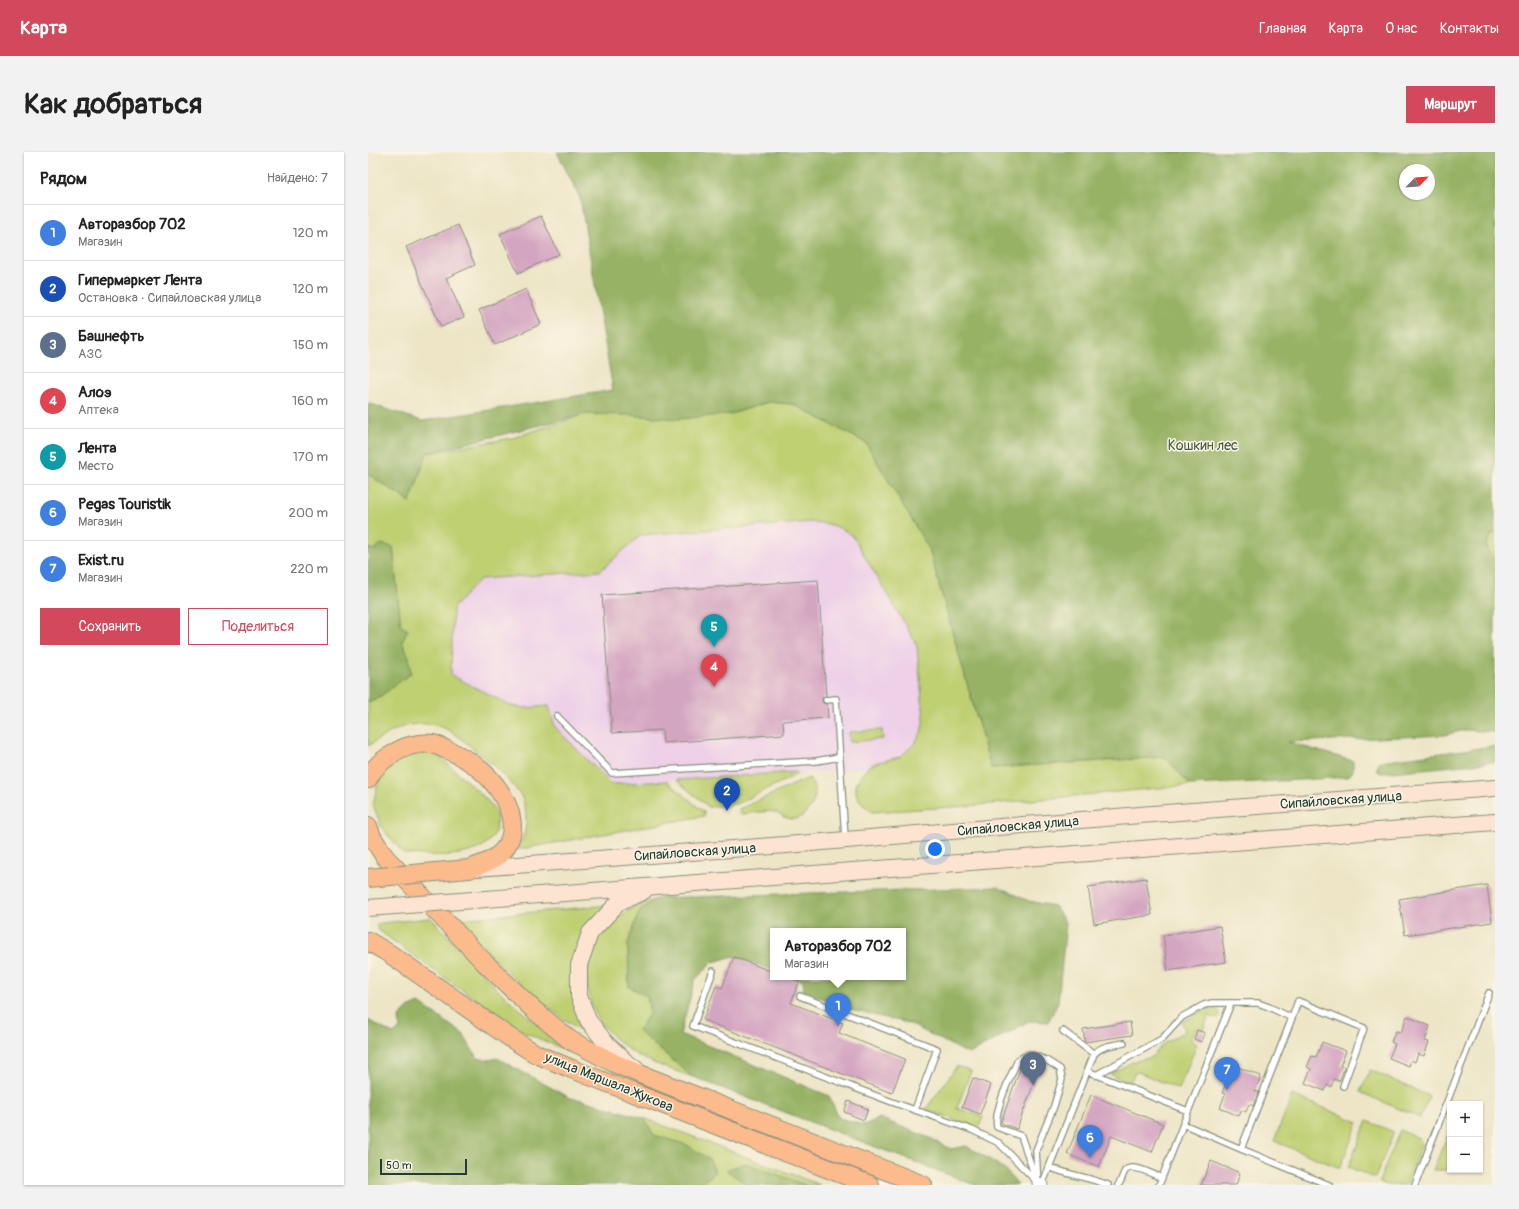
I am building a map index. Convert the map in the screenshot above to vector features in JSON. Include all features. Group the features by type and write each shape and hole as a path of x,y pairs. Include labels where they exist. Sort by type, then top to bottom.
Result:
{"main road":[{"path":"368,779 380,761 396,751 414,745 434,744 458,755 484,773 496,787 506,804 511,818 512,831 507,845 497,856 485,863 469,869 368,878"},
{"name":"Сипайловская улица","path":"469,869 1495,788"},
{"path":"368,908 1495,822"},
{"name":"улица Маршала Жукова","path":"368,826 372,837 385,857 485,963 534,1010 570,1040 616,1064 645,1076 923,1185"},
{"path":"645,1076 625,1061 605,1042 588,1020 579,996 579,965 590,933 597,924 618,904 650,887"},
{"name":"улица Маршала Жукова","path":"368,942 390,954 536,1054 870,1185"}],"lane":[{"path":"826,700 836,699 845,840"},
{"path":"557,716 612,773 816,761 840,757"},
{"path":"713,971 693,1026 892,1102 972,1130 999,1143 1040,1185"},
{"path":"1415,1185 1489,994"},
{"path":"800,996 937,1049 915,1110"},
{"path":"1241,1149 1298,1001 1364,1028 1343,1086"},
{"path":"1096,1075 1162,1039 1178,1020 1204,1005 1216,1002 1254,1003 1264,1005 1292,1018"},
{"path":"1159,1185 1231,1003"},
{"path":"1063,1031 1094,1054"},
{"path":"1040,1185 1049,1167 1094,1054 1101,1048 1124,1043"},
{"path":"1029,1054 1046,1060 1060,1069 1062,1079 1054,1106 1036,1150 1040,1185 1021,1136 997,1127 996,1122 1002,1097 1018,1060 1029,1054"},
{"path":"1087,1071 1188,1112"},
{"path":"1183,1124 1329,1185"},
{"path":"1049,1167 1066,1174 1092,1179 1108,1185"},
{"path":"1118,1185 1125,1170 1130,1167 1162,1178"}],"shaded area":[{"path":"811,522 827,523 840,527 852,535 917,646 924,719 921,733 915,743 900,757 878,762 868,767 798,774 796,772 611,784 555,727 549,706 525,708 511,706 450,675 453,608 480,579 600,571 641,535"}],"green space":[{"name":"Кошкин лес","path":"557,152 1495,152 1495,532 1491,535 1486,546 1495,558 1495,732 1465,730 1445,735 1288,742 1353,761 1353,771 1348,777 1190,785 1165,757 991,768 929,549 866,443 793,404 768,402 731,414 679,419 628,415 586,414 427,453 410,502 368,474 368,403 422,421 613,390 580,198"},
{"path":"768,402 793,404 866,443 929,549 991,768 1166,757 1190,785 969,806 872,812 861,803 856,793 856,783 868,767 878,762 900,757 915,743 921,733 924,719 917,646 852,535 832,525 811,522 641,535 600,571 480,579 453,608 451,675 511,706 525,708 549,706 555,727 611,784 667,781 704,812 704,816 515,850 524,835 526,825 526,813 522,798 500,772 477,751 448,730 429,724 411,725 396,730 368,746 368,702 381,696 409,657 402,642 393,547 374,550 368,548 368,474 410,502 427,453 512,438 586,414 731,414"},
{"path":"1495,532 1495,558 1486,546 1491,535"},
{"path":"381,544 393,547 401,626 408,630 402,642 409,657 411,673 381,696 368,702 368,548 374,550"},
{"path":"882,730 883,739 850,742 849,732"},
{"path":"1495,746 1495,762 1381,773 1376,770 1380,761"},
{"path":"414,750 435,752 486,799 496,811 496,830 488,842 479,848 454,855 404,854 382,828 373,805 379,777 393,761"},
{"path":"796,772 798,774 736,804 709,807 676,780"},
{"path":"809,778 812,782 815,795 813,803 800,818 787,818 771,812 740,814 739,809"},
{"path":"999,887 1029,901 1054,906 1066,923 1058,1003 1048,1022 1030,1021 969,1054 908,1023 855,1011 804,991 803,981 800,980 906,980 906,928 770,928 770,969 734,956 713,962 695,980 680,1034 829,1096 839,1118 864,1125 879,1118 930,1138 951,1149 966,1146 1001,1167 1018,1185 975,1185 693,1077 638,1031 650,1013 647,996 629,987 628,943 640,910 658,898"},
{"path":"658,898 640,910 628,943 629,987 647,995 650,1013 638,1031 693,1077 654,1063 627,1049 607,1030 597,1016 592,1006 588,990 587,982 590,955 601,932 623,913"},
{"path":"611,905 574,963 592,1037 537,999 520,984 488,953 459,919"},
{"path":"431,918 498,990 525,1014 573,1050 572,1053 524,1032 429,967 377,929 377,924"},
{"path":"419,1003 463,1034 477,1058 490,1060 497,1058 570,1098 582,1100 644,1118 654,1135 687,1145 710,1160 715,1172 698,1185 368,1185 368,1020 393,1034 400,1029 399,1017 408,1008"},
{"path":"1207,1008 1218,1010 1220,1014 1218,1019 1209,1016 1203,1030 1196,1028 1191,1041 1197,1044 1179,1089 1138,1072 1135,1073 1130,1082 1111,1075 1132,1062 1152,1057 1163,1044 1185,1031 1182,1022"},
{"path":"957,1066 971,1071 957,1108 983,1117 978,1129 926,1109"},
{"path":"1370,1070 1429,1096 1420,1118 1360,1092"},
{"path":"1292,1095 1358,1122 1340,1168 1274,1141"},
{"path":"644,1118 820,1185 659,1185 635,1131"},
{"path":"1367,1121 1394,1132 1375,1178 1348,1167"},
{"path":"1400,1130 1419,1138 1422,1143 1406,1185 1387,1185 1379,1182"},
{"path":"1447,1136 1447,1170 1433,1170"},
{"path":"746,1163 806,1185 747,1185 726,1170"}],"building":[{"path":"541,216 559,254 518,273 500,234"},
{"path":"458,225 475,265 446,278 464,317 441,327 406,247"},
{"path":"526,289 541,324 495,345 479,310"},
{"path":"818,580 826,696 823,697 822,700 823,703 827,704 828,718 783,721 784,734 663,743 662,730 612,733 602,595"},
{"path":"1146,878 1152,915 1094,924 1088,887"},
{"path":"1487,885 1492,922 1405,935 1399,899"},
{"path":"1220,926 1226,962 1168,971 1163,935"},
{"path":"734,957 770,971 770,980 794,980 799,982 791,1003 843,1023 839,1033 905,1059 892,1093 703,1020 716,986 722,988"},
{"path":"1407,1016 1430,1026 1425,1041 1429,1042 1424,1056 1418,1054 1415,1062 1411,1060 1409,1066 1389,1058 1395,1044 1391,1042 1396,1031 1401,1032"},
{"path":"1130,1022 1132,1035 1085,1042 1083,1029"},
{"path":"1197,1030 1205,1033 1202,1042 1194,1039"},
{"path":"1322,1042 1346,1051 1340,1066 1345,1067 1339,1081 1334,1079 1331,1087 1327,1085 1325,1091 1305,1083 1311,1069 1307,1067 1312,1056 1316,1057"},
{"path":"1022,1063 1039,1069 1017,1129 1001,1122"},
{"path":"1238,1067 1261,1076 1255,1091 1259,1092 1253,1106 1249,1104 1246,1112 1242,1110 1239,1116 1220,1108 1225,1094 1222,1093 1227,1081 1231,1083"},
{"path":"973,1078 991,1085 980,1114 962,1107"},
{"path":"1091,1095 1163,1124 1152,1152 1111,1136 1099,1167 1067,1154"},
{"path":"848,1101 868,1109 864,1120 844,1112"},
{"path":"1211,1161 1240,1173 1236,1185 1201,1185"}],"place":[{"name":"Лента","path":"714,647"},
{"name":"Алоэ","path":"714,687"},
{"name":"Гипермаркет Лента","path":"727,811"},
{"name":"Авторазбор 702","path":"838,1026"},
{"name":"Башнефть","path":"1033,1085"},
{"name":"Exist.ru","path":"1227,1090"},
{"name":"Pegas Touristik","path":"1090,1158"}]}
